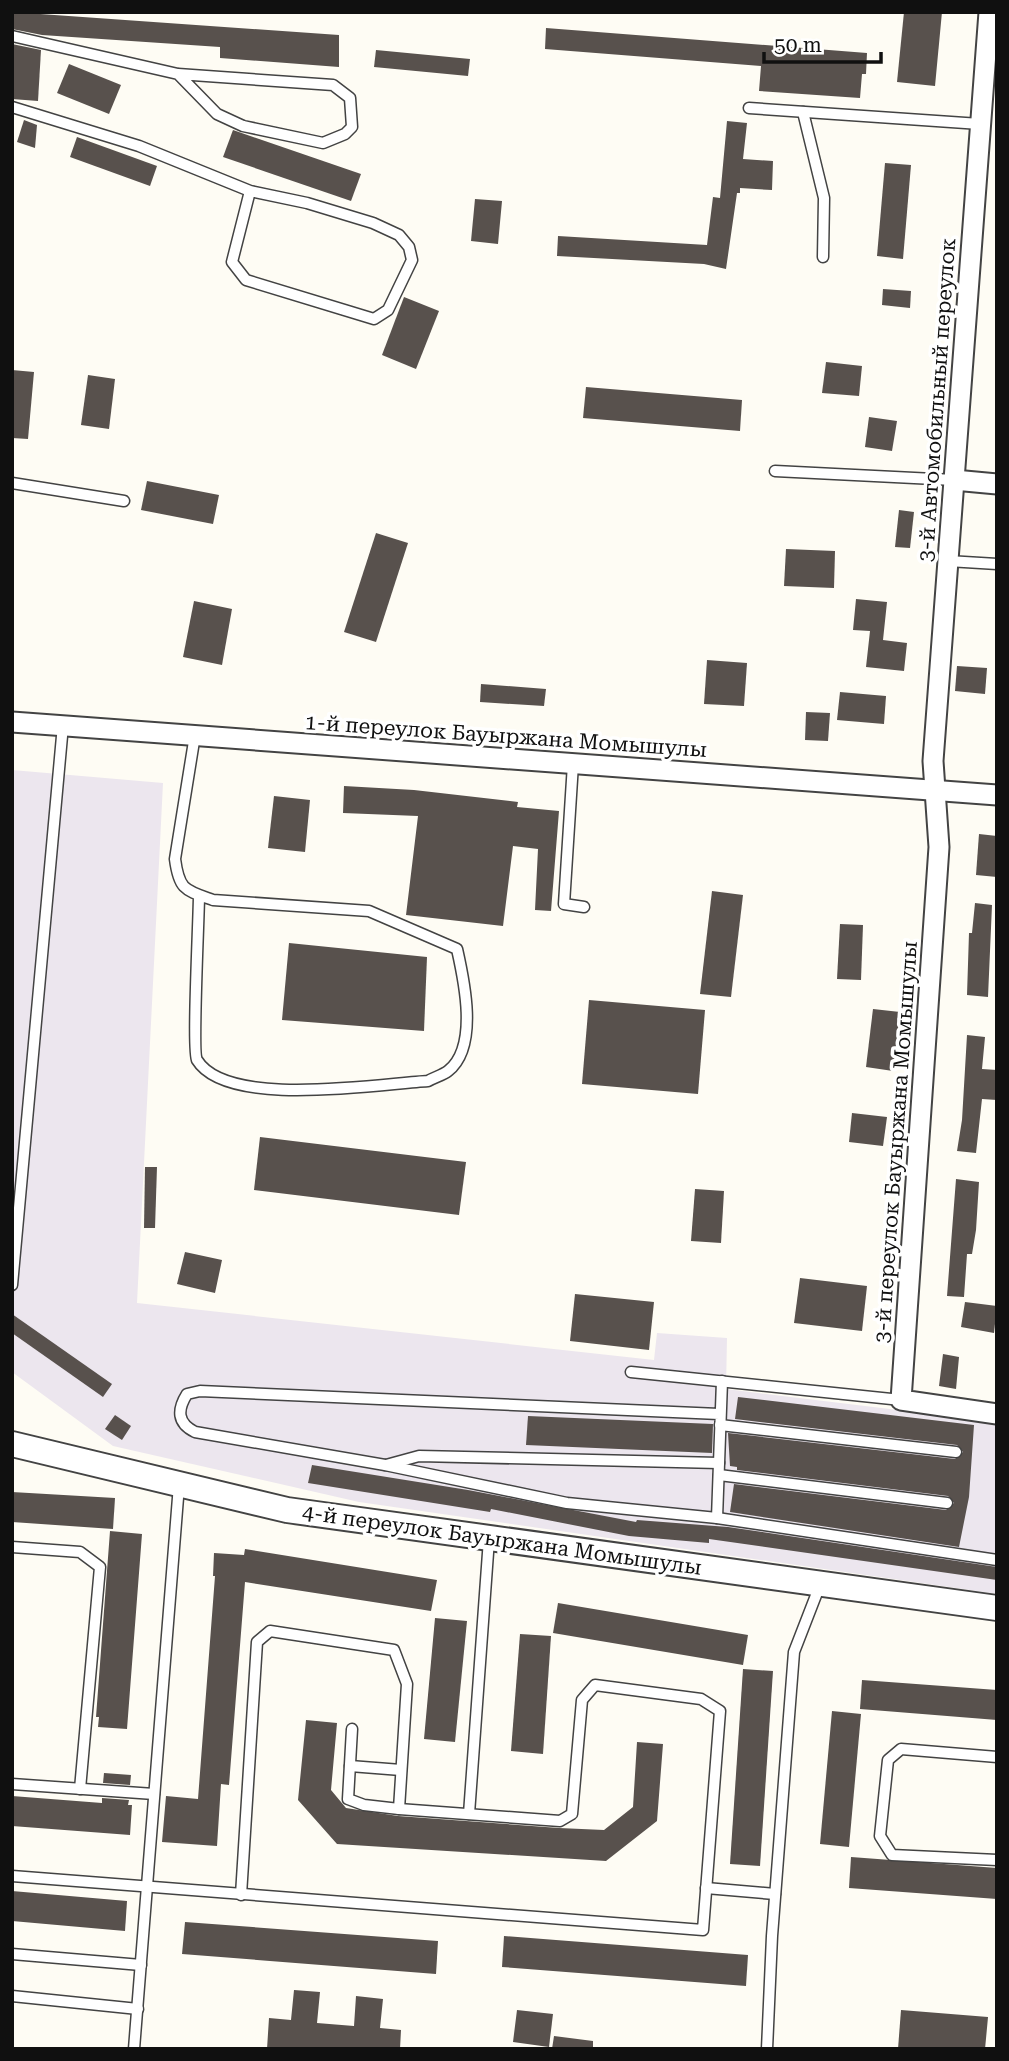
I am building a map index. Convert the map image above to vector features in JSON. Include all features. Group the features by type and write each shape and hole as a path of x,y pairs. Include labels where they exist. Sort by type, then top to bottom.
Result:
{"street":[{"name":"3-й Автомобильный переулок","path":"937,792 933,761 989,12"},
{"path":"954,480 997,484"},
{"name":"1-й переулок Бауыржана Момышулы","path":"12,722 997,795"},
{"name":"3-й переулок Бауыржана Момышулы","path":"901,1400 939,847 937,792"},
{"path":"901,1400 997,1414"},
{"name":"4-й переулок Бауыржана Момышулы","path":"12,1444 287,1510 997,1608"}],"lane":[{"path":"12,36 178,74 333,85 350,98 352,127 345,134 323,143 243,126 218,114 178,74"},
{"path":"12,107 139,146 250,191 307,203 373,223 399,235 410,247 412,260 388,310 374,319 246,280 232,262 250,191"},
{"path":"749,108 980,124"},
{"path":"803,112 824,198 823,257"},
{"path":"775,471 954,480"},
{"path":"12,482 124,501"},
{"path":"948,561 997,564"},
{"path":"12,1285 63,725"},
{"path":"195,735 175,859 178,877 186,891 199,895 214,900 369,911 457,949 468,1001 463,1046 450,1070 428,1081 279,1091 233,1084 210,1072 196,1059 194,1035 198,992 199,895"},
{"path":"573,764 564,904 584,907"},
{"path":"631,1372 901,1400"},
{"path":"717,1518 722,1381"},
{"path":"956,1451 719,1419 200,1391 187,1394 181,1404 180,1417 184,1426 195,1432 385,1465 567,1503 717,1518 997,1560"},
{"path":"385,1465 419,1456 719,1463"},
{"path":"719,1475 947,1503"},
{"path":"134,2049 179,1484"},
{"path":"469,1814 489,1538"},
{"path":"12,1547 80,1552 100,1567 80,1789"},
{"path":"767,2049 775,1894 794,1652 820,1585"},
{"path":"241,1895 257,1642 270,1631 394,1650 407,1685 399,1810"},
{"path":"12,1876 703,1930 720,1711 701,1699 595,1685 582,1700 572,1814 560,1821 399,1810 364,1805 348,1799 352,1729"},
{"path":"997,1756 901,1749 888,1760 880,1836 892,1855 997,1860"},
{"path":"350,1766 401,1770"},
{"path":"12,1784 154,1794"},
{"path":"706,1888 775,1894"},
{"path":"12,1954 141,1965"},
{"path":"12,1996 138,2008"}],"shaded area":[{"path":"12,770 163,783 137,1303 654,1360 657,1333 727,1338 726,1389 997,1422 997,1594 359,1502 113,1446 12,1372"}],"building":[{"path":"12,12 339,35 339,67 220,58 220,47 42,35 12,29"},
{"path":"904,12 942,12 935,86 897,82"},
{"path":"546,28 867,53 866,74 862,74 860,98 759,91 761,66 545,49"},
{"path":"12,44 41,50 38,101 12,99"},
{"path":"376,50 470,59 468,76 374,67"},
{"path":"69,64 121,85 109,114 57,93"},
{"path":"24,120 37,125 35,148 17,142"},
{"path":"727,121 747,123 743,159 773,161 772,190 740,188 740,193 737,193 726,269 704,264 557,256 558,236 707,245 713,197 720,198"},
{"path":"233,130 361,174 351,201 223,157"},
{"path":"77,137 157,166 150,186 70,157"},
{"path":"885,163 911,165 903,259 877,256"},
{"path":"475,199 502,201 498,244 471,241"},
{"path":"883,289 911,291 910,308 882,305"},
{"path":"404,297 439,311 416,369 382,355"},
{"path":"826,362 862,366 859,396 822,393"},
{"path":"12,370 34,372 28,439 12,438"},
{"path":"88,375 115,379 109,429 81,425"},
{"path":"586,387 742,400 740,431 583,418"},
{"path":"869,417 897,421 892,451 865,447"},
{"path":"147,481 219,495 213,524 141,510"},
{"path":"899,510 914,512 910,548 895,547"},
{"path":"376,533 408,543 376,642 344,632"},
{"path":"786,549 835,551 834,588 784,586"},
{"path":"856,599 887,602 883,640 907,643 904,671 866,667 870,631 853,630"},
{"path":"194,601 232,609 222,665 183,657"},
{"path":"707,660 747,663 744,706 704,704"},
{"path":"957,666 987,668 985,694 955,691"},
{"path":"481,684 546,689 544,706 480,702"},
{"path":"840,692 886,696 884,724 837,720"},
{"path":"806,712 830,713 828,741 805,740"},
{"path":"344,786 414,790 518,802 517,807 559,811 551,911 535,910 538,849 513,846 503,926 406,915 418,816 343,813"},
{"path":"274,796 310,800 305,852 268,848"},
{"path":"979,834 997,836 997,877 976,875"},
{"path":"712,891 743,895 731,997 700,994"},
{"path":"975,903 992,905 988,997 967,995 969,933 972,933"},
{"path":"840,924 863,925 861,980 837,979"},
{"path":"289,943 427,957 424,1031 282,1020"},
{"path":"589,1000 705,1010 698,1094 582,1084"},
{"path":"873,1009 900,1012 893,1071 866,1067"},
{"path":"967,1035 985,1037 982,1069 997,1070 997,1100 982,1099 976,1153 957,1151 962,1120"},
{"path":"852,1113 887,1117 883,1146 849,1142"},
{"path":"260,1137 466,1162 459,1215 254,1190"},
{"path":"145,1167 157,1167 155,1228 144,1228"},
{"path":"956,1179 979,1182 976,1230 972,1254 967,1254 964,1297 947,1296"},
{"path":"695,1189 724,1191 721,1243 691,1241"},
{"path":"185,1252 222,1260 215,1293 177,1284"},
{"path":"800,1278 867,1286 862,1331 794,1323"},
{"path":"575,1294 654,1302 649,1350 570,1341"},
{"path":"965,1302 997,1306 994,1333 961,1327"},
{"path":"12,1314 112,1384 103,1397 12,1333"},
{"path":"943,1354 959,1357 956,1389 939,1386"},
{"path":"738,1397 974,1425 969,1497 959,1547 730,1512 734,1484 946,1510 954,1503 948,1496 737,1470 737,1467 730,1466 728,1433 955,1459 963,1452 957,1445 735,1419"},
{"path":"115,1415 131,1426 122,1440 105,1429"},
{"path":"528,1416 713,1424 712,1453 526,1445"},
{"path":"312,1465 468,1490 636,1522 728,1527 997,1567 997,1580 709,1539 709,1543 629,1536 491,1509 490,1512 308,1483"},
{"path":"12,1492 115,1498 113,1529 12,1522"},
{"path":"110,1531 142,1534 127,1729 98,1727 99,1717 96,1717"},
{"path":"245,1549 437,1580 431,1611 245,1582 229,1785 221,1784 217,1846 162,1842 166,1796 198,1799 215,1576 214,1553 244,1555"},
{"path":"558,1603 748,1635 743,1665 553,1633"},
{"path":"435,1618 467,1621 455,1742 424,1739"},
{"path":"520,1634 551,1636 543,1754 511,1751"},
{"path":"743,1669 773,1671 760,1866 730,1864"},
{"path":"862,1680 997,1690 997,1720 860,1709"},
{"path":"832,1711 861,1714 849,1847 820,1844"},
{"path":"306,1720 337,1723 331,1790 346,1808 398,1816 559,1828 604,1830 633,1807 637,1742 663,1744 657,1821 606,1861 337,1844 298,1800"},
{"path":"104,1773 131,1775 130,1785 103,1783"},
{"path":"12,1796 102,1803 102,1798 129,1800 128,1805 132,1805 130,1835 12,1826"},
{"path":"851,1857 997,1868 997,1899 849,1888"},
{"path":"12,1891 127,1901 125,1931 12,1921"},
{"path":"185,1922 438,1941 436,1974 182,1954"},
{"path":"504,1936 748,1955 746,1986 502,1967"},
{"path":"294,1990 320,1992 317,2023 354,2026 356,1996 383,1999 380,2028 401,2030 400,2049 267,2049 269,2018 291,2020"},
{"path":"517,2010 553,2014 549,2047 513,2042"},
{"path":"901,2010 988,2017 985,2049 898,2049"},
{"path":"554,2036 593,2041 593,2049 552,2049"}]}
